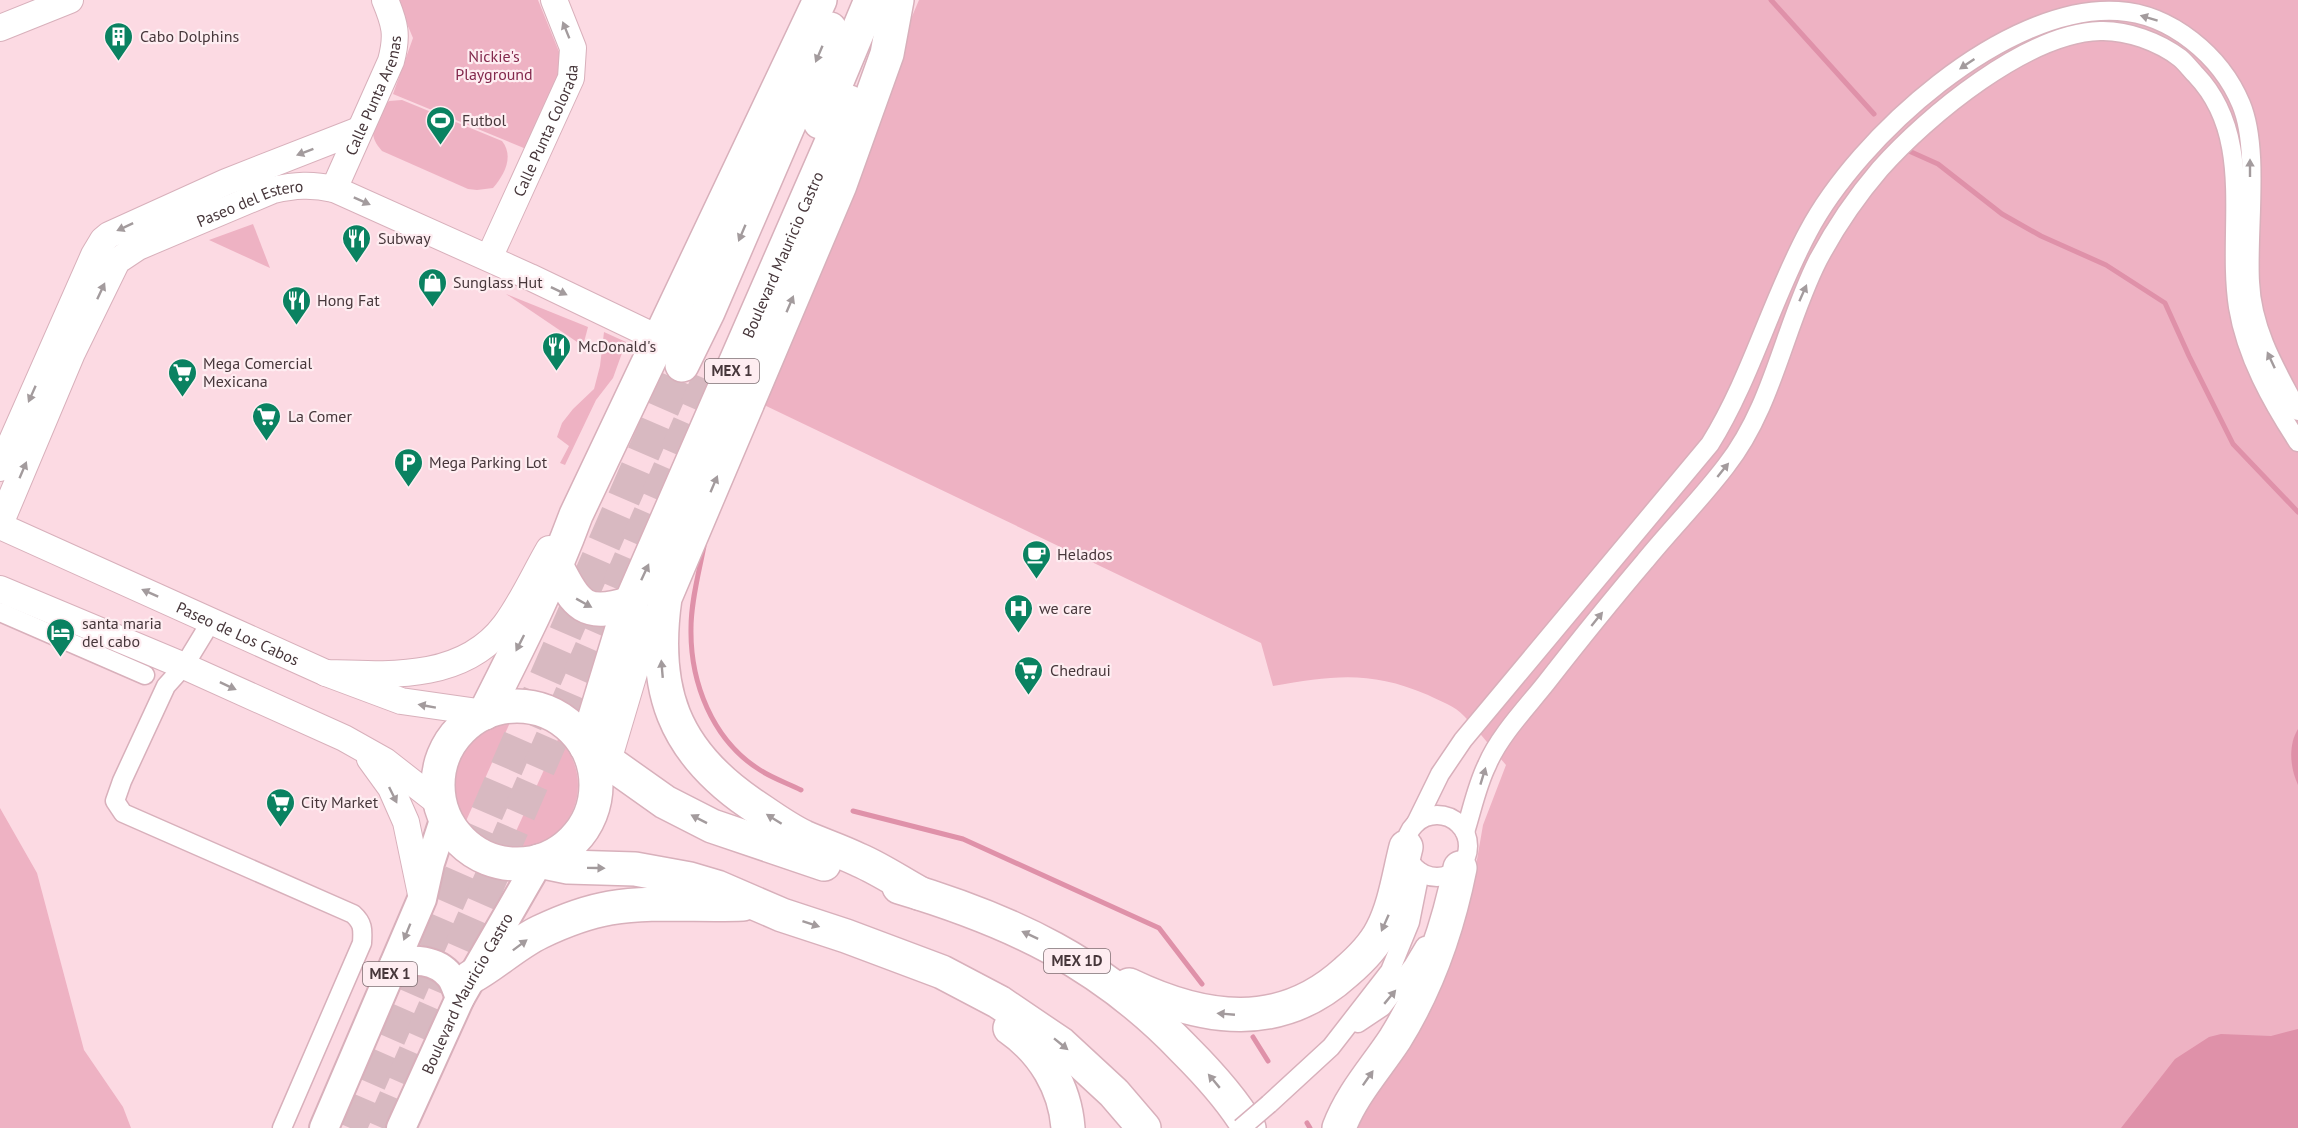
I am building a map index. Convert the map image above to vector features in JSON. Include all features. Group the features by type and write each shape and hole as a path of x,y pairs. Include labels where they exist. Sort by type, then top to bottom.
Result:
{"highway":[{"path":"778,54 813,0"},
{"path":"485,713 525,635 581,504 820,0"},
{"name":"Boulevard Mauricio Castro","path":"842,0 708,312 695,372 871,0"},
{"name":"Boulevard Mauricio Castro","path":"597,754 608,670 631,603 892,0"},
{"path":"897,0 887,54 840,185 665,598 661,634 661,666 664,684 676,721 692,749 713,774 735,792 803,836 861,860 919,893"},
{"path":"556,565 574,598 585,606 601,610 631,603"},
{"path":"538,861 566,847 576,837 591,812 595,799 595,779 591,759 597,754 566,724 539,710 510,707 485,713 462,728 446,751 438,776 443,811 461,840 483,856 510,864 538,861 568,867 635,869 658,873 717,887 783,915 892,952 974,987 1023,1016 1078,1059 1114,1093 1144,1128"},
{"name":"MEX 1D","path":"597,754 665,802 712,826 995,919 1040,940 1074,959 1130,998 1166,1030 1230,1100 1259,1116"},
{"path":"1074,959 1161,1000 1206,1012 1250,1015 1270,1012 1305,1001 1333,984 1355,965 1380,933 1414,847"},
{"path":"1339,1128 1348,1108 1395,1038 1423,986 1445,930 1453,872"},
{"path":"465,988 532,936 552,927 609,909 632,906 757,903"},
{"path":"892,952 947,990 1016,1032 1036,1052 1056,1081 1064,1103 1068,1128"}],"main road":[{"name":"MEX 1","path":"324,1128 422,899 443,811"},
{"name":"Boulevard Mauricio Castro","path":"401,1128 465,988 538,861"},
{"path":"394,966 410,960 427,962 441,968 465,988"}],"street":[{"name":"Calle Punta Arenas","path":"334,189 391,60 396,39 393,21 385,0"},
{"name":"Calle Punta Colorada","path":"489,258 571,78 573,48 554,0"},
{"path":"326,673 398,674 446,666 476,653 506,624 564,523 778,54 805,0"},
{"path":"0,28 63,1"},
{"path":"1241,1128 1259,1116 1344,1033 1390,971 1410,922 1414,847 1440,774 1463,740 1710,444 1742,386 1777,296 1809,228 1860,158 1892,123 1941,82 2001,43 2061,17 2097,10 2125,11 2156,20 2172,27 2204,51 2226,78 2242,105 2250,140 2250,284 2261,338 2298,411"},
{"path":"2118,31 2125,11"},
{"path":"1344,1033 1382,1006 1413,966 1437,919 1453,872 1469,851 1465,832 1487,764 1514,724 1559,667 1726,466 1744,439 1772,380 1799,303 1819,258 1847,211 1879,170 1927,123 1984,78 2017,58 2054,41 2077,34 2118,31 2148,41 2181,59 2208,87 2228,127 2234,154 2238,310 2255,365 2275,405 2296,437"},
{"path":"2228,127 2246,122"},
{"name":"Paseo del Estero","path":"0,525 94,255 103,240 109,235 234,179 359,130"},
{"path":"234,179 244,202"},
{"name":"Paseo del Estero","path":"0,468 63,349 117,261 138,247 244,202 273,190 297,185 334,189 489,258 649,334"},
{"name":"Paseo de Los Cabos","path":"0,525 326,673 401,701 485,713"},
{"path":"0,589 184,666 361,747 385,761 443,811"},
{"path":"597,754 643,643 665,598"},
{"path":"0,612 145,675"},
{"path":"212,621 184,666 166,686 115,801 123,813 353,914 360,921 363,929 362,943 282,1128"},
{"path":"1539,651 1559,667"},
{"path":"361,747 390,788 406,822 422,899"},
{"path":"1414,847 1433,815 1452,819 1465,832"},
{"path":"1414,847 1432,878 1453,872"}],"green space":[{"name":"Nickie's Playground","path":"397,0 538,0 566,69 531,151 393,94 413,38"},
{"path":"919,0 2298,0 2298,1128 1351,1128 1474,877 1483,825 1506,765 1460,712 1407,687 1351,677 1273,686 1261,643 762,404 872,110"},
{"name":"Futbol","path":"402,100 502,141 506,147 508,159 501,177 493,188 468,189 382,151 374,138 373,125 389,101"},
{"path":"253,224 270,268 209,240"},
{"path":"506,294 588,327 583,346"},
{"path":"604,332 626,342 613,378 596,400 565,465 560,463 569,446 557,437 562,423 594,389 600,366"},
{"path":"499,718 512,718 462,830 451,813 446,796 444,779 448,763 455,748 466,736 481,725"},
{"path":"559,737 571,756 577,775 577,794 572,811 562,827 548,839 529,847 507,851"},
{"path":"0,808 37,873 84,1050 123,1107 131,1128 0,1128"}],"shaded area":[{"path":"2298,729 2298,785 2293,771 2291,749"},
{"path":"2298,1029 2298,1128 2121,1128 2175,1059 2209,1037 2221,1034 2271,1036"}],"waterway":[{"path":"1771,0 1874,114"},
{"path":"1909,151 1938,164 2002,214 2041,236 2106,265 2165,303 2233,444 2298,512"},
{"path":"704,546 694,597 691,628 695,669 707,708 729,743 743,758 765,773 801,790"},
{"path":"853,811 963,839 1159,928 1202,984"},
{"path":"1253,1037 1268,1061"},
{"path":"1307,1123 1310,1128"}],"tunnel":[{"path":"350,1128 682,365"},
{"path":"382,1128 708,380"}],"place":[{"name":"Cabo Dolphins","path":"119,62"},
{"name":"Futbol","path":"441,146"},
{"name":"Subway","path":"357,264"},
{"name":"Sunglass Hut","path":"432,308"},
{"name":"Hong Fat","path":"296,326"},
{"name":"McDonald's","path":"557,372"},
{"name":"Mega Comercial Mexicana","path":"182,398"},
{"name":"La Comer","path":"267,442"},
{"name":"Mega Parking Lot","path":"408,488"},
{"name":"Helados","path":"1036,580"},
{"name":"we care","path":"1018,634"},
{"name":"santa maria del cabo","path":"61,658"},
{"name":"Chedraui","path":"1029,696"},
{"name":"City Market","path":"280,828"}]}
